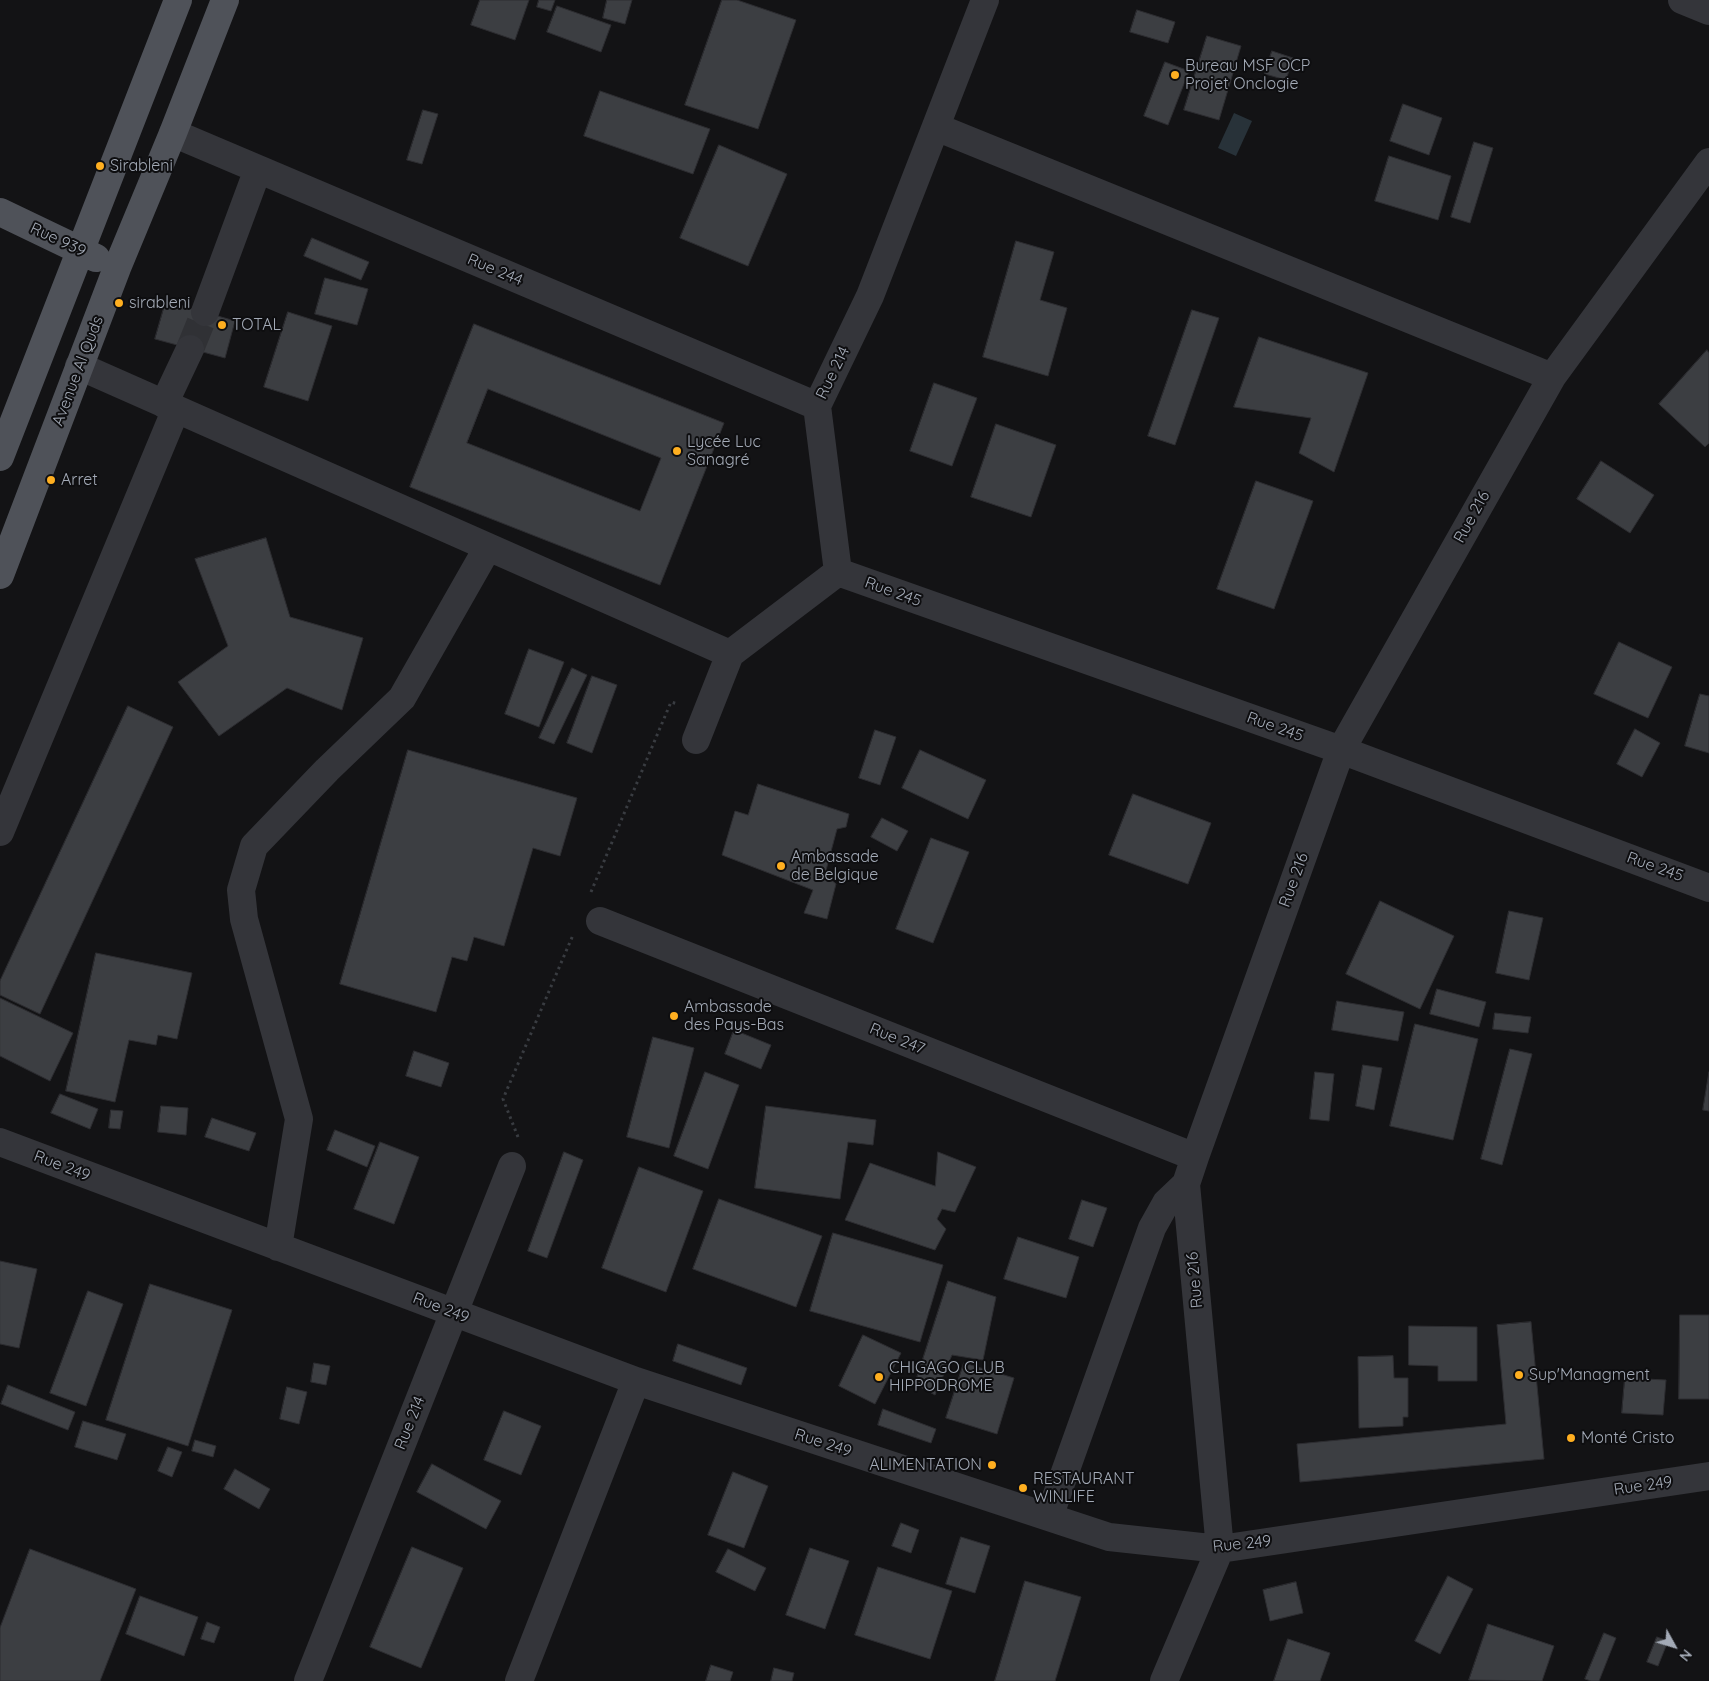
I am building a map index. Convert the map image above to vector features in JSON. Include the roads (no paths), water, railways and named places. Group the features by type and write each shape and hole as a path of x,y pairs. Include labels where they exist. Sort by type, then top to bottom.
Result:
{"main road":[{"path":"0,457 178,0"},
{"name":"Avenue Al Quds","path":"0,575 117,268 225,0"},
{"name":"Rue 939","path":"0,212 117,268"}],"street":[{"name":"Rue 214","path":"838,572 817,406 870,296 985,0"},
{"path":"1682,0 1709,12"},
{"path":"936,127 1552,377"},
{"name":"Rue 244","path":"173,133 817,406"},
{"name":"Rue 216","path":"1164,1681 1220,1549 1186,1184 1341,750 1552,377 1709,162"},
{"path":"205,312 258,169"},
{"path":"0,832 170,406 190,349"},
{"path":"80,366 730,654"},
{"path":"278,1247 300,1119 244,918 241,890 254,846 327,770 402,698 488,547"},
{"path":"696,740 730,654 838,572"},
{"name":"Rue 245","path":"838,572 1341,750 1709,888"},
{"name":"Rue 247","path":"600,921 1195,1157"},
{"name":"Rue 249","path":"0,1142 636,1381 1109,1537 1220,1549 1709,1476"},
{"name":"Rue 214","path":"308,1681 512,1166"},
{"path":"1049,1517 1152,1228 1166,1203 1186,1184"},
{"path":"519,1681 636,1381"}],"tunnel":[{"path":"190,349 205,312"}],"place":[{"name":"Bureau MSF OCP Projet Onclogie","path":"1175,75"},
{"name":"Sirableni","path":"100,166"},
{"name":"sirableni","path":"119,303"},
{"name":"TOTAL","path":"222,325"},
{"name":"Lycée Luc Sanagré","path":"677,451"},
{"name":"Arret","path":"51,480"},
{"name":"Ambassade de Belgique","path":"781,866"},
{"name":"Ambassade des Pays-Bas","path":"674,1016"},
{"name":"Sup'Managment","path":"1519,1375"},
{"name":"CHIGAGO CLUB HIPPODROME","path":"879,1377"},
{"name":"Monté Cristo","path":"1571,1438"},
{"name":"ALIMENTATION","path":"992,1465"},
{"name":"RESTAURANT WINLIFE","path":"1023,1488"}]}
